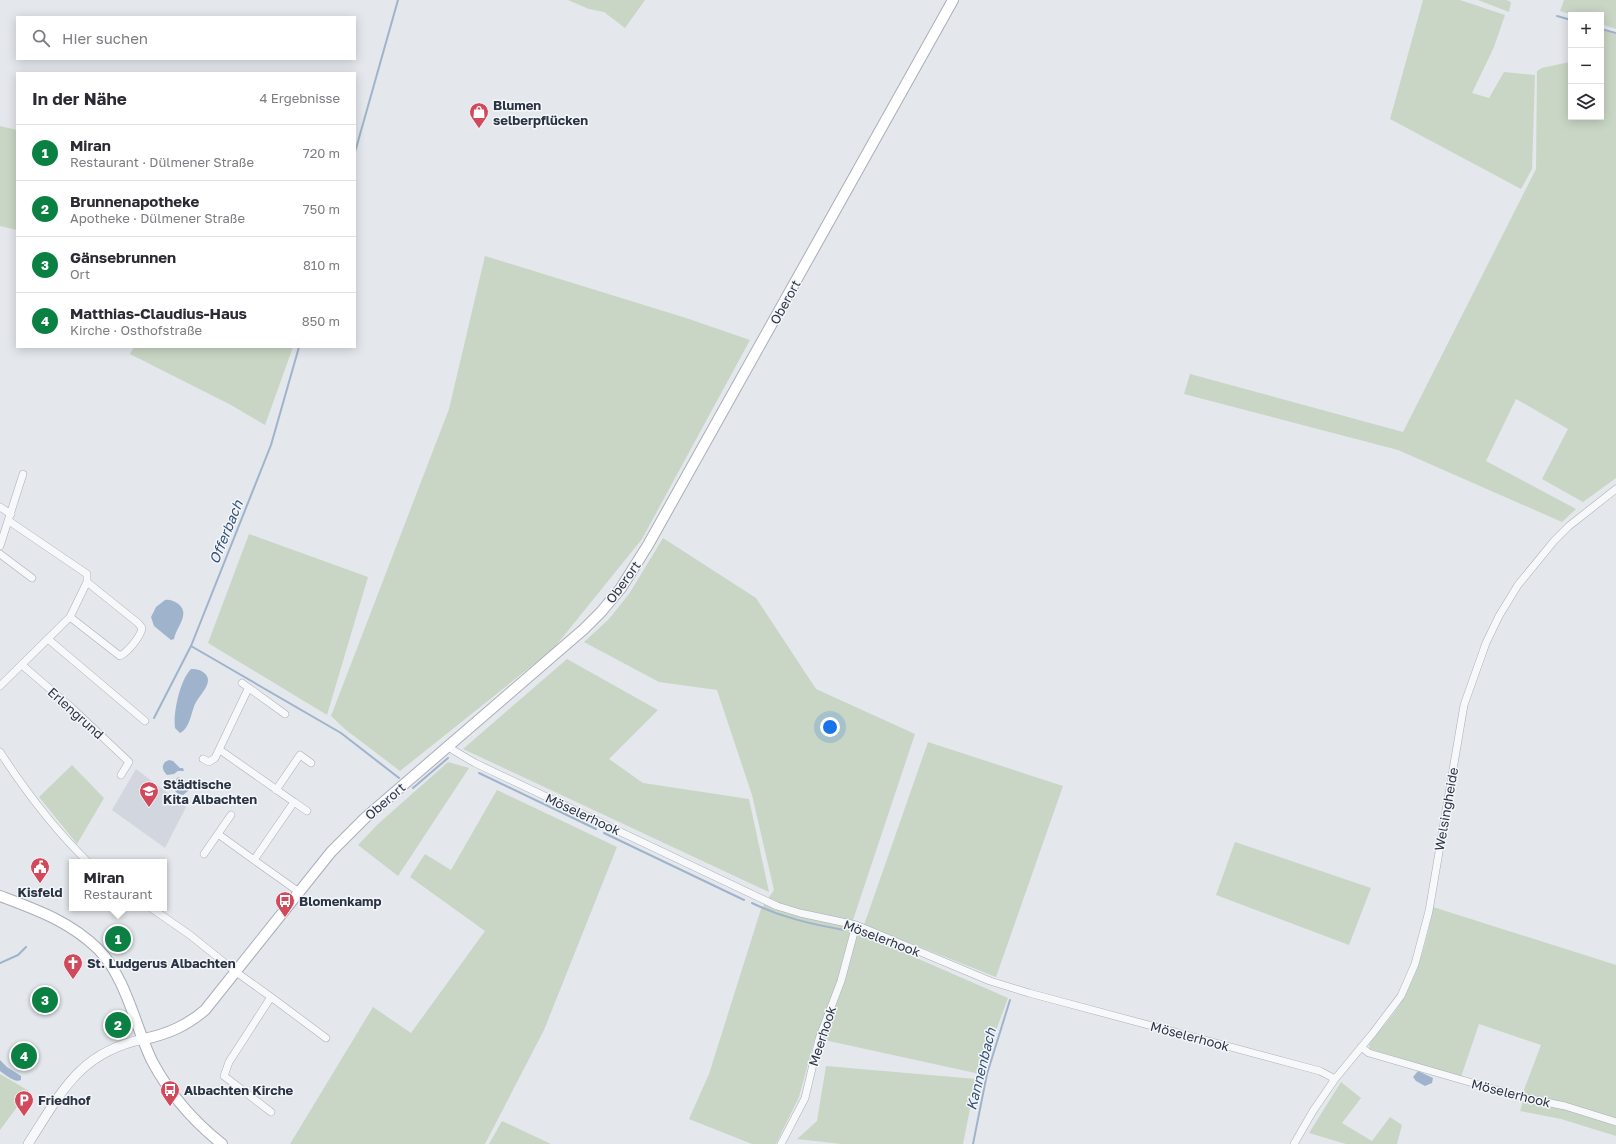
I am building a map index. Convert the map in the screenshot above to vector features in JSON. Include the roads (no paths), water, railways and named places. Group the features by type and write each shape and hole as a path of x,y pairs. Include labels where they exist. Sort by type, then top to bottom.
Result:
{"main road":[{"name":"Oberort","path":"144,1039 164,1035 180,1028 205,1010 331,852 354,828 584,629 601,612 621,588 635,568 953,0"},
{"path":"0,896 54,917 83,935 99,950 112,966 152,1060 174,1096 205,1131 222,1144"}],"street":[{"path":"0,546 23,474"},
{"name":"Welsingheide","path":"1294,1144 1313,1111 1335,1079 1401,996 1415,964 1429,911 1464,705 1486,643 1499,616 1518,585 1541,556 1569,526 1616,489"},
{"path":"0,507 10,518 86,574 87,582 70,617 0,686"},
{"path":"0,554 32,578"},
{"path":"70,617 120,656 126,652 141,633 142,628 138,623 87,582"},
{"path":"48,639 145,721"},
{"name":"Erlengrund","path":"22,665 72,708 129,762 121,775"},
{"path":"242,683 248,689 285,714"},
{"path":"203,759 209,762 212,761 220,750 248,689"},
{"name":"Möselerhook","path":"449,746 475,763 777,906 800,913 856,925 990,981 1029,993 1320,1071 1335,1079"},
{"path":"220,750 307,811"},
{"path":"0,752 19,781 45,815 85,859"},
{"path":"276,790 300,755 311,763"},
{"path":"254,860 294,802"},
{"path":"204,854 231,815"},
{"path":"218,834 299,892"},
{"path":"155,911 190,935 236,972 326,1038"},
{"name":"Meerhook","path":"781,1144 805,1098 819,1039 841,981 856,925"},
{"path":"270,1112 224,1076 229,1062 271,997"},
{"path":"28,1144 66,1085 83,1067 109,1050 128,1042 144,1039"},
{"name":"Möselerhook","path":"1361,1048 1369,1053 1521,1097 1566,1106 1616,1122"}],"water":[{"path":"165,600 170,600 177,603 183,611 182,620 174,639 171,640 154,626 151,617 156,607"},
{"path":"191,669 203,672 207,676 208,683 195,704 186,728 180,733 175,728 176,706 184,681"},
{"path":"169,760 173,761 180,768 183,768 184,771 178,771 174,774 167,775 163,767 165,762"},
{"path":"178,777 185,781 191,780 194,784 193,787 183,795 177,793 174,788 173,783"},
{"path":"0,1060 7,1067 21,1076 21,1080 13,1080 0,1071"},
{"path":"1418,1071 1433,1078 1432,1083 1425,1086 1416,1081 1413,1077"}],"waterway":[{"name":"Offerbach","path":"356,148 398,0"},
{"path":"1557,16 1568,19"},
{"path":"1604,30 1616,33"},
{"name":"Offerbach","path":"154,718 191,646 271,445 299,348"},
{"path":"191,646 341,733 399,778"},
{"path":"413,788 448,758"},
{"path":"479,773 596,829"},
{"path":"604,833 744,900"},
{"path":"752,903 775,913 797,920 844,930"},
{"name":"Offerbach","path":"0,963 18,955 26,947"},
{"name":"Kannenbach","path":"973,1144 987,1074 1010,1000"}],"place":[{"name":"Blumen selberpflücken","path":"479,129"},
{"name":"Städtische Kita Albachten","path":"149,808"},
{"name":"Kisfeld","path":"40,884"},
{"name":"Blomenkamp","path":"285,918"},
{"name":"Miran","path":"118,939"},
{"name":"St. Ludgerus Albachten","path":"73,980"},
{"name":"Gänsebrunnen","path":"45,1000"},
{"name":"Brunnenapotheke","path":"118,1025"},
{"name":"Matthias-Claudius-Haus","path":"24,1056"},
{"name":"Albachten Kirche","path":"170,1107"},
{"name":"Friedhof","path":"24,1117"}]}
